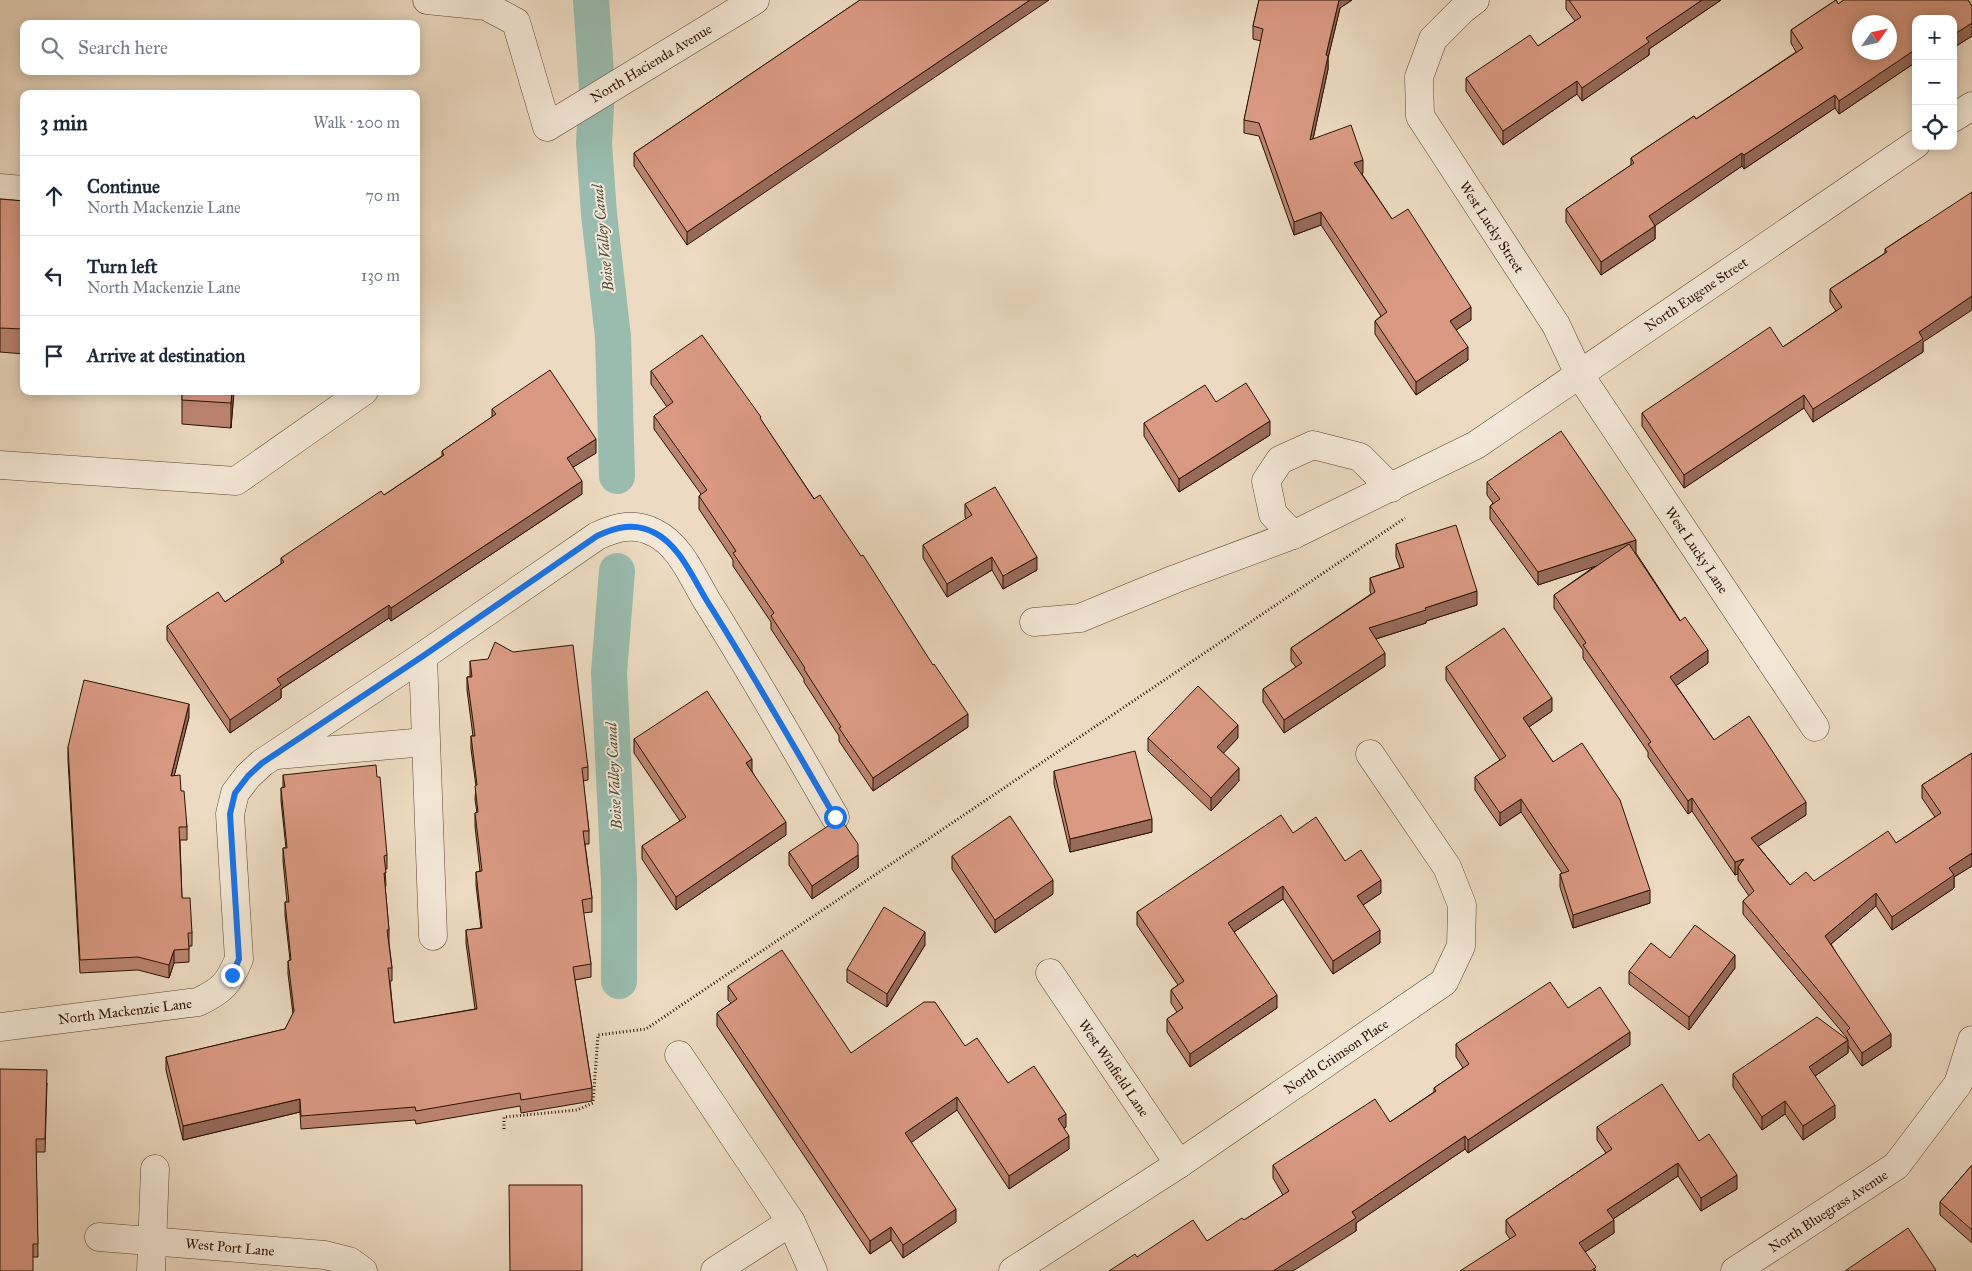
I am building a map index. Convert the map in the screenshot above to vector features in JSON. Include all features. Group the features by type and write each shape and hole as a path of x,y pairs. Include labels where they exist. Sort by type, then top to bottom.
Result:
{"street":[{"name":"North Hacienda Avenue","path":"428,0 486,6 516,22 547,127 755,0"},
{"name":"West Lucky Street","path":"1475,0 1462,10 1433,39 1418,77 1420,116 1556,325 1579,374"},
{"path":"1957,115 1972,106"},
{"name":"North Eugene Street","path":"1034,622 1080,618 1175,579 1293,535 1476,445 1912,147"},
{"path":"0,188 20,190"},
{"name":"West Lucky Lane","path":"1579,374 1815,727"},
{"path":"0,464 236,481 358,395"},
{"path":"1293,535 1273,514 1266,481 1280,460 1313,445 1360,457 1391,488"},
{"name":"North Mackenzie Lane","path":"0,1027 198,1002 224,987 239,959 230,814 235,793 248,776 262,763 423,656 597,536 614,528 634,526 655,532 673,546 730,638 835,817"},
{"path":"423,656 433,936"},
{"path":"274,755 425,742"},
{"name":"North Crimson Place","path":"1013,1271 1179,1164 1444,982 1461,946 1462,905 1447,867 1370,754"},
{"name":"West Winfield Lane","path":"1050,973 1179,1164"},
{"name":"North Bluegrass Avenue","path":"1735,1271 1896,1166 1965,1086 1972,1040"},
{"path":"679,1055 791,1222 813,1271"},
{"path":"151,1271 155,1169"},
{"path":"715,1271 791,1222"},
{"name":"West Port Lane","path":"99,1237 325,1255 349,1261 363,1271"}],"path":[{"path":"504,1129 504,1117 577,1110 593,1103 598,1035 646,1029 1406,518"}],"building":[{"path":"860,0 1030,0 687,232 634,153"},
{"path":"1259,0 1339,0 1326,55 1328,56 1310,140 1351,125 1363,160 1354,163 1392,219 1408,209 1471,307 1450,321 1468,347 1416,382 1375,321 1387,312 1321,212 1294,222 1259,123 1244,120 1263,29 1253,26"},
{"path":"1569,0 1702,0 1646,38 1649,42 1582,88 1577,81 1503,131 1466,78 1530,35 1538,46 1581,17"},
{"path":"1836,0 1838,4 1844,0 1968,0 1972,6 1972,23 1957,32 1957,15 1912,15 1912,52 1839,101 1835,95 1744,155 1742,153 1649,216 1655,226 1601,262 1566,209 1634,163 1631,158 1694,116 1696,119 1803,48 1791,30"},
{"path":"1972,192 1972,296 1919,332 1923,339 1813,409 1804,395 1684,475 1642,413 1770,327 1783,347 1842,307 1830,289 1887,252 1885,249"},
{"path":"0,199 20,201 20,329 0,328"},
{"path":"702,335 761,417 814,499 820,495 861,556 863,555 933,665 968,714 873,778 839,728 841,727 771,616 774,613 733,553 736,551 699,496 707,490 654,416 673,402 651,371"},
{"path":"550,370 596,439 567,458 582,481 391,608 389,605 277,679 281,685 230,720 167,626 218,592 225,602 284,562 281,558 381,491 384,495 444,455 442,451 496,414 492,409"},
{"path":"1246,383 1270,421 1179,479 1144,423 1205,385 1216,402"},
{"path":"182,395 232,395 231,403 182,400"},
{"path":"1561,431 1636,540 1538,572 1490,506 1500,499 1487,482"},
{"path":"995,487 1037,557 1003,576 992,557 947,584 923,545 972,515 965,504"},
{"path":"1456,525 1477,591 1369,628 1385,653 1284,720 1263,689 1302,663 1291,648 1375,592 1370,578 1404,567 1396,544"},
{"path":"1629,544 1680,621 1685,617 1708,650 1670,677 1714,740 1749,716 1806,802 1751,838 1790,885 1806,872 1814,881 1888,831 1896,843 1941,813 1922,785 1972,753 1972,853 1949,868 1954,875 1892,917 1876,893 1825,936 1891,1034 1862,1053 1847,1031 1850,1028 1743,901 1754,891 1738,867 1744,859 1735,862 1692,798 1688,801 1648,744 1651,742 1583,645 1586,643 1554,595"},
{"path":"1504,628 1552,698 1523,718 1553,762 1582,743 1620,800 1650,890 1573,915 1560,874 1569,871 1521,799 1500,813 1475,777 1506,756 1446,667"},
{"path":"495,642 513,652 573,645 588,767 582,768 589,831 583,831 592,898 582,900 591,964 573,967 592,1088 521,1100 520,1093 416,1111 415,1107 301,1116 300,1099 183,1126 166,1057 285,1029 294,1011 288,961 291,960 285,902 289,902 283,848 287,848 281,788 285,787 283,775 376,765 377,777 380,777 387,855 384,856 386,873 384,873 389,930 387,930 392,968 388,968 394,1023 477,1009 466,930 482,928 476,872 482,871 475,813 478,812 475,786 477,785 471,736 475,736 467,677 472,677 470,661 488,659"},
{"path":"84,680 189,704 171,776 180,775 181,791 184,791 187,827 179,827 182,898 190,898 192,933 188,933 189,949 174,950 169,965 138,957 80,960 68,747"},
{"path":"1198,686 1238,725 1217,747 1239,768 1211,798 1148,738"},
{"path":"707,691 752,759 746,763 786,822 676,897 642,846 686,817 634,739"},
{"path":"1135,751 1152,819 1070,839 1054,771"},
{"path":"1281,815 1293,833 1316,817 1345,861 1361,850 1381,880 1357,896 1380,930 1333,961 1283,886 1228,923 1277,995 1190,1054 1167,1019 1183,1008 1171,990 1184,981 1137,912"},
{"path":"1010,816 1053,880 995,920 952,856"},
{"path":"840,818 858,844 858,855 812,886 789,852"},
{"path":"884,907 925,932 887,994 847,969"},
{"path":"1695,925 1735,955 1689,1017 1629,971 1651,943 1670,958"},
{"path":"782,950 851,1053 924,1002 935,1002 965,1046 977,1038 1008,1083 1034,1066 1066,1114 1058,1119 1069,1136 1009,1176 957,1097 905,1133 956,1209 903,1245 891,1227 870,1241 717,1013 737,999 728,986"},
{"path":"1550,982 1568,1008 1600,987 1630,1032 1468,1140 1465,1136 1352,1212 1356,1218 1273,1271 1109,1271 1135,1254 1137,1257 1193,1220 1207,1241 1289,1191 1273,1165 1375,1099 1390,1122 1436,1091 1434,1088 1469,1064 1456,1044"},
{"path":"1817,1017 1848,1040 1809,1067 1835,1105 1803,1126 1785,1101 1762,1117 1733,1074"},
{"path":"0,1069 47,1070 45,1139 36,1139 38,1244 33,1244 33,1271 0,1271"},
{"path":"1662,1084 1699,1141 1709,1134 1737,1175 1701,1198 1678,1163 1607,1210 1614,1220 1579,1243 1596,1267 1591,1271 1460,1271 1516,1235 1506,1220 1612,1149 1597,1127"},
{"path":"1972,1165 1972,1230 1940,1202"},
{"path":"509,1185 582,1185 582,1271 510,1271"},
{"path":"1908,1228 1936,1270 1845,1271"}],"waterway":[{"name":"Boise Valley Canal","path":"591,0 597,88 594,143 599,214 613,337 617,476"},
{"name":"Boise Valley Canal","path":"617,571 609,673 619,880 619,981"}],"route":[{"path":"232,975 239,959 230,814 235,793 248,776 262,763 423,656 597,536 614,528 634,526 655,532 673,546 730,638 835,817"}]}
